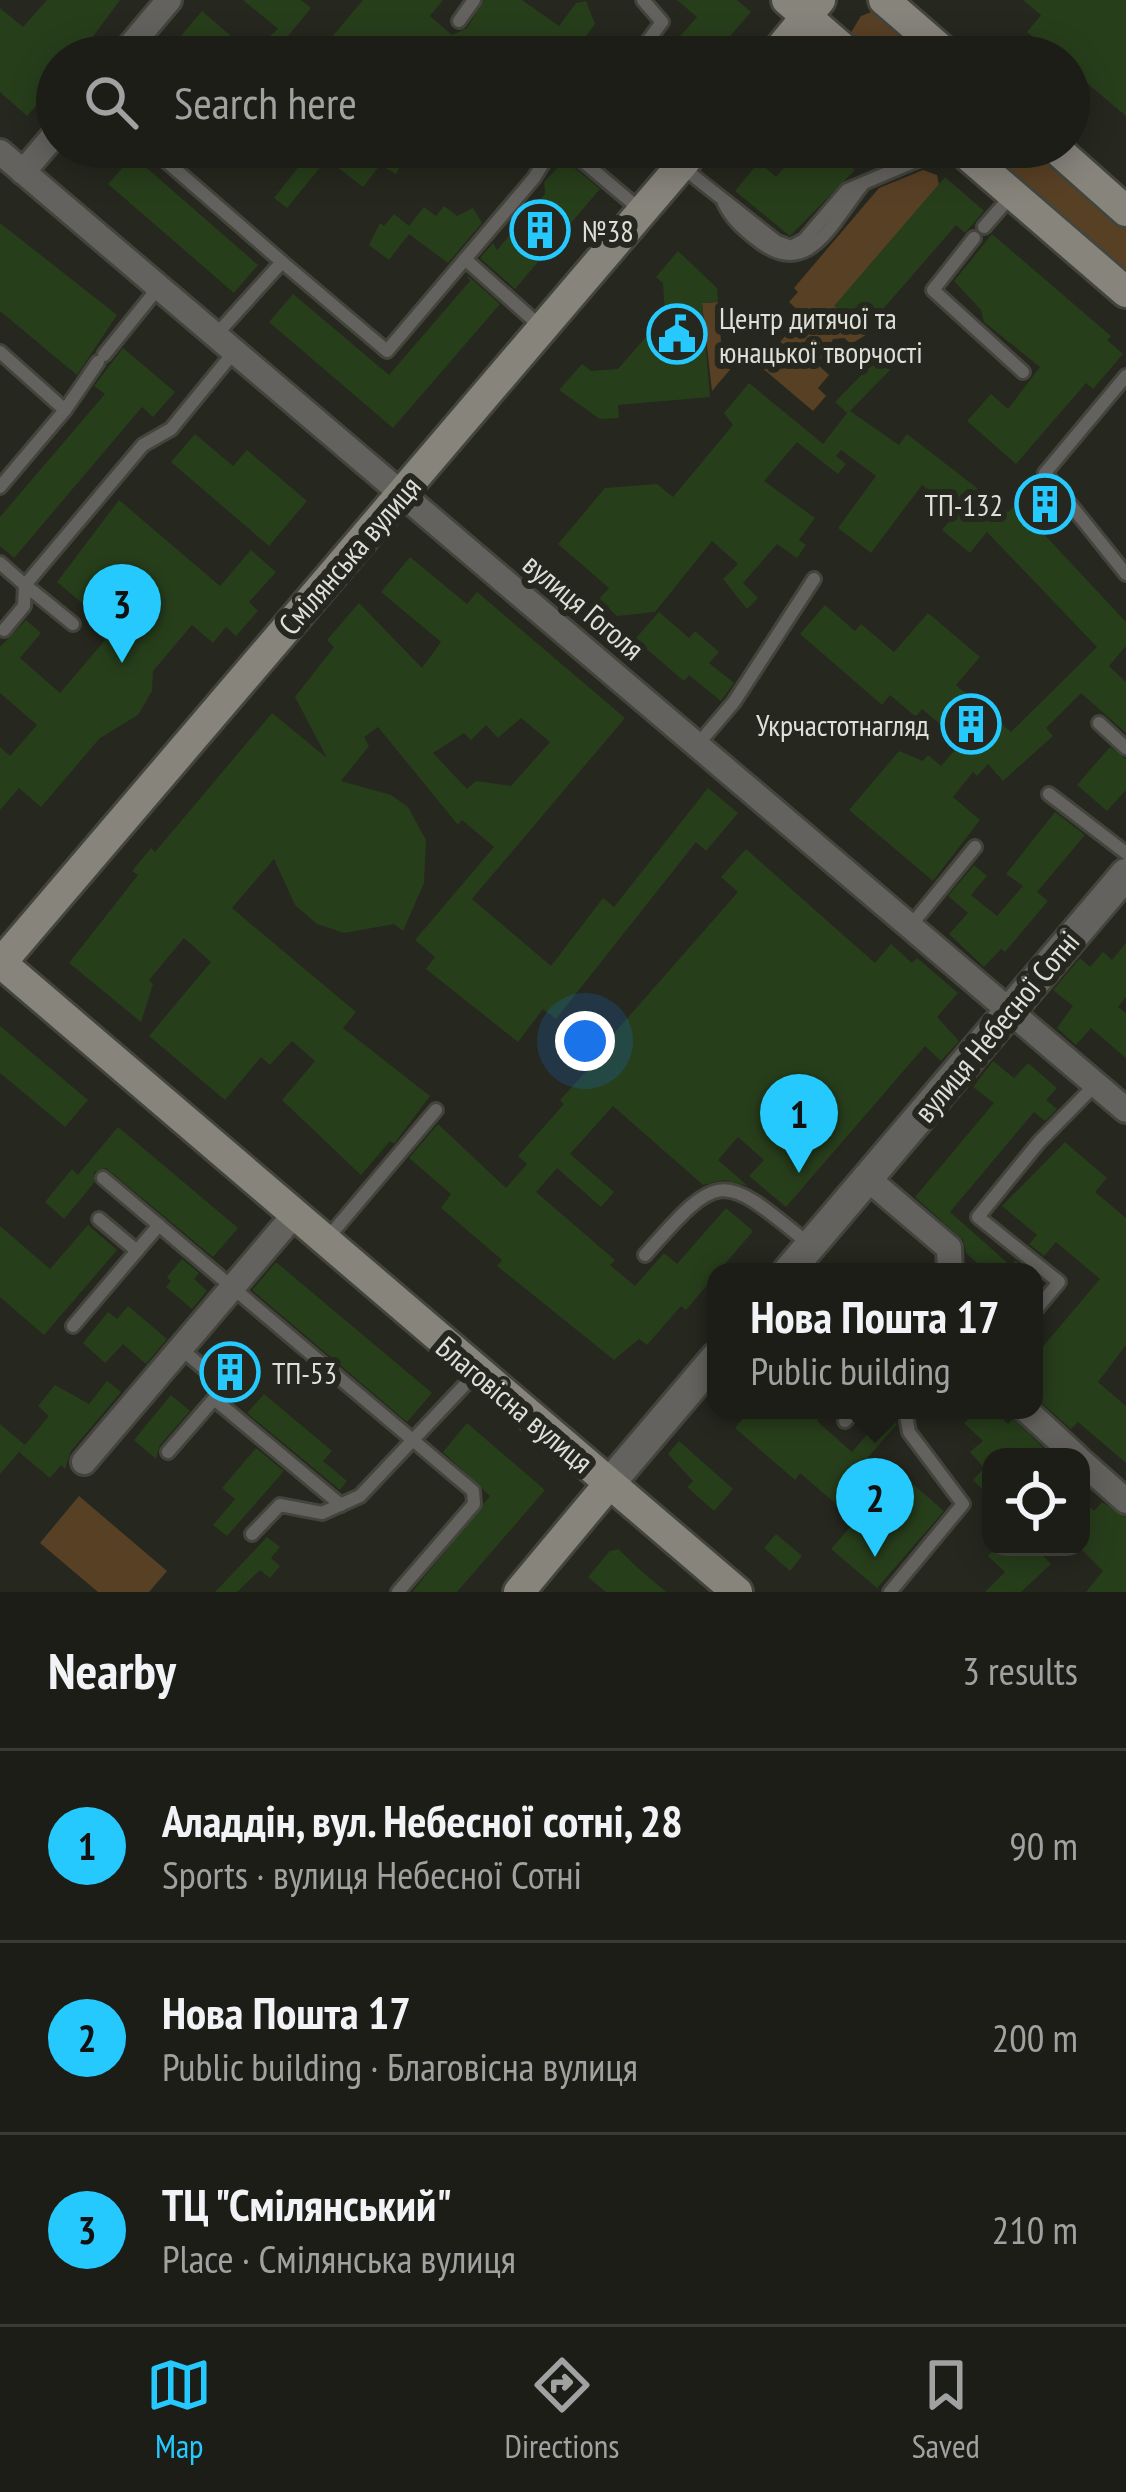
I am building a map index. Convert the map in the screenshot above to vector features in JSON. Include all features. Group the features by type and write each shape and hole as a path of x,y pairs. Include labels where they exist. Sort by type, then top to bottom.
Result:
{"main road":[{"path":"884,0 926,36"},
{"path":"786,36 804,6 833,36"},
{"name":"Смілянська вулиця","path":"0,963 679,168"},
{"path":"979,168 1126,292"},
{"path":"1078,168 1126,211"},
{"name":"Благовісна вулиця","path":"0,963 736,1592"},
{"path":"518,1592 608,1484"}],"street":[{"path":"139,36 169,0"},
{"name":"вулиця Гоголя","path":"0,152 1126,1110"},
{"path":"23,172 36,157"},
{"name":"вулиця Небесної Сотні","path":"795,1263 1126,874"},
{"path":"867,1178 950,1248 950,1263"},
{"path":"84,1462 294,1215"},
{"path":"608,1484 707,1368"},
{"path":"1036,1419 1067,1448"},
{"path":"1090,1469 1126,1501"}],"lane":[{"path":"459,21 474,0"},
{"path":"643,0 662,22 651,36"},
{"path":"175,168 387,351 540,168"},
{"path":"592,168 643,213"},
{"path":"698,168 736,223 774,254 790,258 806,252 865,182 900,168"},
{"path":"1012,194 933,290 1023,372"},
{"path":"465,259 544,329"},
{"path":"4,630 24,606 25,585 143,445 171,429 282,262"},
{"path":"0,487 158,288"},
{"path":"0,352 65,410"},
{"path":"1126,376 1045,473 1126,574"},
{"path":"0,563 73,624"},
{"path":"699,743 734,702 814,579"},
{"path":"1099,723 1126,748"},
{"path":"1048,794 1126,853"},
{"path":"912,924 975,847"},
{"path":"1036,1263 979,1217 1039,1142 1096,1084"},
{"path":"325,1241 436,1110"},
{"path":"103,1178 476,1497 398,1592"},
{"path":"645,1255 697,1197 723,1189 748,1194 810,1245"},
{"path":"99,1219 136,1251"},
{"path":"73,1327 158,1225"},
{"path":"1043,1269 1059,1282 1043,1301"},
{"path":"168,1452 221,1386 180,1348"},
{"path":"252,1534 280,1505 322,1513 366,1492 477,1372"},
{"path":"214,1399 341,1505"},
{"path":"890,1592 963,1504 909,1432 907,1419"}],"shaded area":[{"path":"874,11 906,36 852,36 861,16"},
{"path":"999,168 1060,168 1126,225 1126,277"},
{"path":"923,170 937,175 939,185 835,306 869,333 851,344 844,338 833,339 829,347 843,357 836,361 826,353 817,364 829,375 818,388 826,396 813,411 761,367 802,314 789,302 798,292 794,288 879,188"},
{"path":"718,302 721,342 738,360 712,391 702,303"},
{"path":"79,1496 167,1571 149,1592 98,1592 40,1543"}],"building":[{"path":"47,0 120,0 93,36 36,36 36,106 27,116 0,92 0,8 23,27"},
{"path":"243,0 301,0 311,8 288,36 270,36 278,29"},
{"path":"363,0 443,0 430,16 452,35 467,28 484,0 522,0 559,26 576,3 586,1 595,24 586,36 333,36"},
{"path":"677,0 737,0 751,12 730,36 680,36 697,17"},
{"path":"1023,0 1126,0 1126,116 1090,86 1090,36 1032,36 1027,32 1041,15"},
{"path":"202,11 231,36 181,36"},
{"path":"122,168 147,168 258,265 234,293 108,184"},
{"path":"298,168 320,168 287,208 274,198"},
{"path":"339,168 378,168 363,187"},
{"name":"№38","path":"557,168 575,168 600,189 515,289 480,258 493,243 497,250 545,194 544,182"},
{"path":"754,168 766,168 776,177 784,168 855,170 790,236 735,191"},
{"path":"945,177 984,211 965,233 956,225 864,331 834,306"},
{"path":"444,206 457,216 473,208 482,223 448,263 409,234 389,260 369,245 380,223 384,226 394,214 409,226 424,207 436,216"},
{"path":"0,223 117,315 77,375 0,311"},
{"path":"992,234 1111,336 1107,340 1123,354 1093,389 1086,383 1016,464 967,421 991,394 1008,409 1040,367 984,322 981,310 954,281"},
{"name":"Центр дитячої та юнацької творчості","path":"678,251 717,288 718,302 702,303 710,397 618,405 619,418 600,419 559,390 582,364 591,371 618,369 665,315 663,283 656,277"},
{"path":"466,274 500,304 393,428 269,322 293,294 389,375 470,281"},
{"path":"123,348 175,392 153,417 142,407 14,558 0,546 0,517 105,394 94,386"},
{"path":"878,358 890,370 850,411 899,445 907,434 1008,512 1016,505 1020,509 1039,487 1060,509 1041,531 1126,622 1126,646 1109,666 1126,682 1126,733 1081,693 1046,728 1053,736 1003,781 988,764 977,776 973,772 953,797 980,820 933,881 849,810 899,751 923,761 928,755 941,766 962,742 922,709 916,717 890,695 882,705 800,634 825,605 855,631 861,624 894,652 928,613 980,657 956,685 1011,732 1097,647 987,532 970,553 942,530 958,511 922,485 871,553 838,528 876,476 841,450 836,456 846,464 838,474 797,442 764,481 815,518 799,540 806,545 797,558 777,544 743,583 758,598 747,609 723,579 738,564 712,541 655,612 617,616 599,599 609,588 558,544 605,488 657,484 673,497 733,425 724,413 749,383 823,444 847,413 835,402"},
{"path":"195,434 233,466 247,450 307,501 269,546 171,462"},
{"path":"119,500 220,586 251,550 276,572 249,602 258,611 236,636 226,627 213,643 192,625 153,671 152,691 138,715 100,738 41,807 19,788 0,810 0,747 10,756 37,725 0,693 0,647 26,620 41,633 20,658 60,693 105,640 101,636 109,626 57,582"},
{"path":"410,557 467,604 477,592 625,718 472,899 551,966 603,898 614,907 708,788 738,813 706,851 696,842 556,1019 543,1009 518,1042 426,969 435,957 415,940 494,847 462,820 458,825 378,727 364,737 369,746 341,781 391,795 408,807 426,840 424,883 403,931 394,924 344,933 317,924 295,905 274,859 232,908 356,1012 343,1028 430,1096 394,1144 390,1141 361,1175 282,1100 315,1061 292,1041 270,1065 261,1057 225,1100 149,1036 211,962 184,938 149,980 153,984 141,1022 69,963 138,875 132,871 151,848 155,852 272,713 327,758 295,697 334,647 327,640 359,603 422,668 441,642 381,592","holes":["521,718 550,742 511,786 476,781 467,789 433,753 464,733 471,740 486,725 498,738"]},
{"path":"659,612 689,638 695,631 719,652 709,663 734,683 721,701 689,675 684,681 635,639"},
{"path":"1110,747 1126,759 1126,790 1107,811 1077,785"},
{"path":"1055,812 1085,835 1037,892 1048,901 1005,952 1001,949 984,967 949,934 968,913 948,896 974,865 987,876 971,895 997,916 1023,886 1006,874"},
{"path":"746,849 875,963 891,944 912,963 917,958 958,993 937,1017 959,1041 941,1061 925,1046 786,1207 749,1176 764,1160 738,1137 718,1160 748,1186 724,1180 703,1185 613,1106 570,1154 614,1192 601,1207 557,1168 536,1192 615,1260 610,1265 635,1286 664,1253 677,1264 726,1208 753,1231 726,1263 707,1263 707,1285 686,1310 681,1306 647,1345 639,1339 614,1360 497,1266 502,1260 441,1208 451,1194 409,1158 438,1124 506,1188 527,1164 518,1156 564,1104 560,1100 591,1066 588,1063 738,892 721,877"},
{"path":"1126,943 1126,997 1118,1007 1126,1013 1126,1058 1091,1028 1076,1045 1057,1028 1073,1006 1053,990 1080,958 1090,967 1103,952 1112,960"},
{"path":"0,1026 88,1100 65,1127 0,1073"},
{"path":"993,1061 1014,1078 1028,1063 1057,1088 1046,1100 1057,1109 1045,1121 1034,1112 950,1212 1008,1263 977,1263 966,1253 963,1240 915,1197 994,1103 973,1087"},
{"path":"118,1127 238,1228 213,1257 106,1168 94,1172 94,1183 64,1219 45,1202 72,1169 78,1175"},
{"path":"1065,1142 1107,1178 1095,1192 1126,1218 1126,1345 1098,1382 1126,1406 1126,1463 1078,1422 1071,1429 1043,1404 1043,1346 1100,1279 1056,1242 1044,1256 1029,1244 1037,1235 1002,1206"},
{"path":"88,1225 117,1250 44,1335 0,1297 0,1226 50,1269"},
{"path":"182,1259 199,1273 194,1279 207,1291 192,1309 166,1287 171,1281 167,1277"},
{"path":"276,1262 432,1393 407,1422 252,1290"},
{"path":"128,1306 167,1339 146,1364 123,1344 105,1363 83,1343 108,1312 117,1319"},
{"path":"107,1381 121,1392 71,1451 65,1469 61,1465 50,1478 19,1452 49,1416 38,1406 55,1385 89,1404"},
{"path":"264,1394 332,1451 323,1461 347,1481 340,1490 247,1413"},
{"path":"171,1395 190,1411 160,1445 156,1459 134,1440"},
{"path":"742,1419 819,1419 852,1452 880,1419 892,1419 897,1424 864,1462 890,1484 900,1473 944,1511 877,1588 831,1549 852,1525 839,1514 843,1510 800,1473 795,1480 735,1428"},
{"path":"968,1419 1003,1419 1008,1424 1013,1419 1044,1448 982,1448 982,1466 970,1452 983,1441 964,1423"},
{"path":"467,1423 545,1490 457,1592 412,1592 490,1496 443,1452"},
{"path":"0,1424 25,1445 0,1474"},
{"path":"679,1441 733,1489 714,1511 687,1487 693,1481 668,1454"},
{"path":"256,1448 284,1471 227,1536 213,1525 235,1499 222,1488"},
{"path":"1102,1502 1126,1517 1126,1592 1086,1592 1103,1571 1088,1556 1090,1507 1094,1511"},
{"path":"776,1534 802,1556 790,1571 764,1548"},
{"path":"267,1537 280,1547 271,1558 280,1566 270,1578 260,1570 237,1592 215,1592"},
{"path":"618,1549 666,1592 606,1592 588,1577 610,1551"},
{"path":"988,1556 1043,1556 1051,1564 1021,1592 985,1592 1005,1572"}],"place":[{"name":"№38","path":"540,230"},
{"name":"Центр дитячої та юнацької творчості","path":"677,334"},
{"name":"ТП-132","path":"1045,504"},
{"name":"ТЦ \"Смілянський\"","path":"122,663"},
{"name":"Укрчастотнагляд","path":"971,724"},
{"name":"Аладдін, вул. Небесної сотні, 28","path":"799,1173"},
{"name":"ТП-53","path":"230,1372"},
{"name":"Нова Пошта 17","path":"875,1557"}]}
